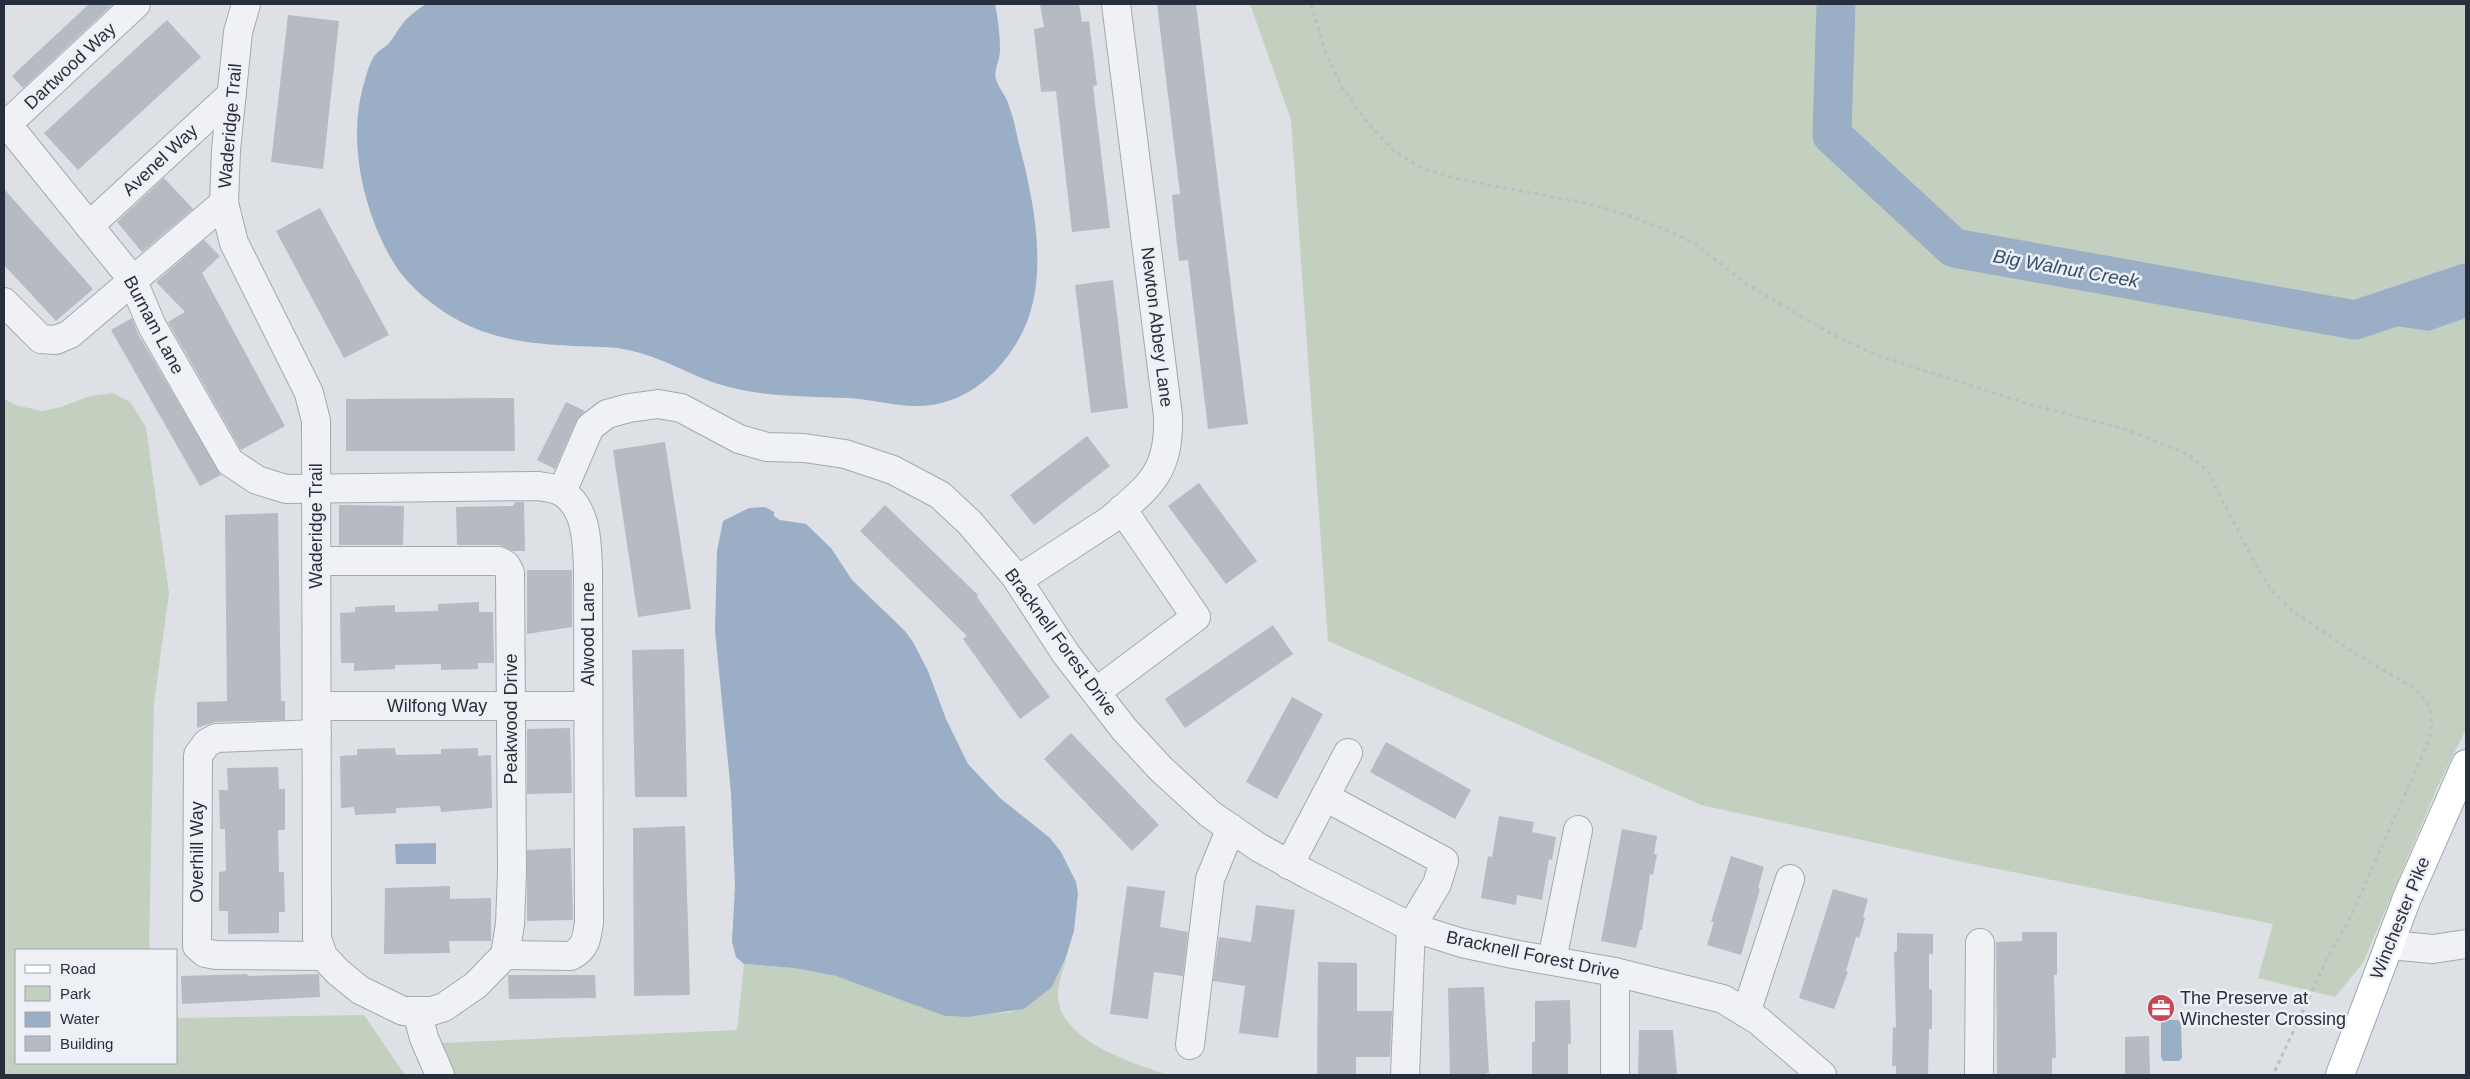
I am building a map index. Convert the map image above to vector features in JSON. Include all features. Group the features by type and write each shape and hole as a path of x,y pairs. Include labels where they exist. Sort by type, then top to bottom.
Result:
{"main road":[{"name":"Winchester Pike","path":"2340,1075 2407,898 2466,764"}],"street":[{"name":"Dartwood Way","path":"5,126 136,4"},
{"name":"Waderidge Trail","path":"246,4 238,32 224,203 234,242 314,406 316,488 317,938 323,956"},
{"name":"Newton Abbey Lane","path":"1018,580 1110,520 1151,483 1161,466 1169,433 1116,4"},
{"name":"Avenel Way","path":"89,226 232,94"},
{"name":"Burnam Lane","path":"5,126 132,279 152,326 230,462 256,480 286,488 316,488"},
{"path":"4,302 41,339 56,340 70,334 132,279 224,203"},
{"name":"Bracknell Forest Drive","path":"562,492 590,427 607,414 629,408 658,404 673,407 704,419 738,439 767,446 804,448 845,454 893,470 940,495 970,523 1018,580 1066,654 1124,728 1161,769 1210,814 1231,828 1289,864 1411,927 1462,943 1615,972 1723,999 1746,1013 1822,1075"},
{"path":"316,488 526,485 562,492"},
{"name":"Alwood Lane","path":"505,955 571,956 580,951 586,943 589,922 587,534 580,515 562,492"},
{"path":"1096,692 1196,617 1122,509"},
{"name":"Peakwood Drive","path":"316,561 499,561 506,565 510,573 512,872 510,924 505,955"},
{"name":"Wilfong Way","path":"317,706 588,706"},
{"name":"Overhill Way","path":"317,734 216,738 207,743 198,755 197,946 205,953 216,955 323,956"},
{"path":"1289,864 1348,753"},
{"path":"1324,797 1444,861 1437,884 1411,927 1404,1075"},
{"path":"1190,1045 1210,879 1231,828"},
{"path":"1552,960 1578,830"},
{"path":"1746,1013 1790,878"},
{"path":"1979,1075 1980,943"},
{"path":"2389,945 2433,949 2466,944"},
{"path":"323,956 338,972 360,990 395,1008 417,1012 444,1007 462,996 498,965 505,955"},
{"path":"1615,972 1615,1075"},
{"path":"417,1012 424,1038 440,1075"}],"path":[{"path":"1311,4 1324,51 1343,89 1370,126 1394,151 1424,169 1459,179 1590,204 1649,223 1698,246 1745,283 1833,334 1879,356 2032,406 2128,430 2190,455 2208,472 2252,558 2272,591 2301,616 2354,653 2416,689 2430,708 2432,725 2429,740 2356,906 2325,963 2274,1075"}],"green space":[{"path":"1250,4 2466,4 2466,263 2355,319 2429,331 2466,318 2466,729 2437,788 2363,963 2335,997 2258,978 2273,924 1972,864 1701,805 1328,641 1291,120"},
{"path":"113,393 130,402 146,427 169,593 154,703 149,949 15,949 15,1064 178,1064 178,1018 364,1015 405,1075 4,1075 4,399 15,405 42,411 61,407 90,396"},
{"path":"1066,960 1059,983 1058,997 1062,1013 1071,1026 1100,1048 1167,1075 453,1075 441,1043 737,1030 744,964 794,968 836,976 954,1017 1012,1012 1052,987"}],"water":[{"path":"426,4 995,4 1000,50 996,78 1014,120 1030,190 1037,239 1035,288 1031,311 1022,333 1003,362 978,386 963,395 947,401 931,405 913,406 855,399 780,395 731,388 662,360 628,350 528,342 498,336 454,318 422,295 407,281 395,265 384,245 366,199 358,151 357,126 360,103 372,61 377,53 390,42 406,20"},
{"path":"2466,263 2466,318 2429,331 2355,320"},
{"path":"765,507 774,512 774,516 780,520 806,524 831,548 852,580 905,631 928,671 946,719 968,764 1000,798 1050,838 1061,852 1076,882 1078,893 1074,931 1065,960 1052,987 1024,1009 967,1017 945,1016 836,976 794,968 744,964 736,957 732,942 735,886 731,793 715,631 717,551 723,521 749,508"},
{"path":"436,843 436,864 396,864 395,844"},
{"path":"2163,1020 2178,1020 2181,1023 2182,1058 2179,1061 2163,1061 2161,1057 2161,1023"}],"building":[{"path":"89,4 113,4 23,88 12,76"},
{"path":"1040,4 1079,4 1082,22 1089,21 1097,85 1093,86 1110,228 1072,232 1056,91 1041,92 1034,29 1044,27"},
{"path":"1157,4 1196,4 1248,424 1208,429 1188,260 1179,261 1176,236 1172,195 1180,194"},
{"path":"288,15 339,21 323,169 271,162"},
{"path":"167,20 201,57 78,170 44,133"},
{"path":"164,178 193,209 142,252 117,222"},
{"path":"4,189 93,289 56,321 4,265"},
{"path":"320,208 389,335 344,358 276,231"},
{"path":"204,240 220,256 202,273 285,426 241,450 168,322 185,312 156,282"},
{"path":"1113,280 1128,408 1091,413 1075,285"},
{"path":"132,318 138,334 221,475 200,486 111,330"},
{"path":"514,398 515,451 346,451 346,399"},
{"path":"566,402 585,411 576,421 555,469 537,460"},
{"path":"1087,436 1110,466 1034,525 1010,495"},
{"path":"665,442 691,609 638,617 613,450"},
{"path":"1199,483 1257,561 1226,584 1168,506"},
{"path":"515,502 524,502 525,551 513,551 499,545 457,545 456,507 513,506"},
{"path":"339,505 404,506 403,545 339,545"},
{"path":"885,505 978,595 977,597 1050,697 1020,719 963,639 967,636 860,531"},
{"path":"278,513 281,701 285,701 285,720 215,722 197,728 197,702 227,701 225,515"},
{"path":"527,570 572,570 572,627 527,634"},
{"path":"479,602 479,612 493,612 494,663 478,663 478,669 441,670 441,664 395,665 395,669 354,671 354,663 341,663 340,613 355,612 355,607 395,605 395,612 438,611 438,604"},
{"path":"1273,625 1293,654 1185,728 1165,699"},
{"path":"684,649 687,797 635,797 632,650"},
{"path":"1292,697 1323,714 1277,799 1246,782"},
{"path":"570,728 572,793 527,794 527,729"},
{"path":"1071,733 1159,825 1132,851 1044,759"},
{"path":"1386,742 1471,790 1455,819 1370,772"},
{"path":"395,748 396,755 441,754 441,749 478,748 478,756 491,755 492,808 441,812 440,806 396,808 396,813 355,815 354,807 341,808 340,756 357,755 357,749"},
{"path":"278,767 279,789 285,789 285,830 278,830 279,872 284,872 285,912 279,912 279,933 228,934 228,911 219,911 219,872 226,871 225,829 220,829 219,790 228,790 227,768"},
{"path":"1499,816 1534,822 1532,832 1556,837 1552,860 1549,859 1542,900 1517,895 1516,905 1481,898 1488,856 1492,857"},
{"path":"685,826 690,995 634,996 633,828"},
{"path":"1622,829 1657,836 1654,854 1657,855 1653,875 1650,874 1642,930 1640,930 1636,948 1601,941"},
{"path":"571,848 573,920 527,921 527,850"},
{"path":"1731,856 1764,867 1758,888 1760,889 1741,955 1707,945 1714,922 1711,922"},
{"path":"450,886 450,899 491,898 491,941 449,941 450,953 384,954 385,888"},
{"path":"1127,886 1165,891 1160,927 1188,932 1183,976 1154,972 1148,1019 1110,1014"},
{"path":"1833,889 1868,899 1859,938 1856,937 1846,971 1848,972 1834,1009 1799,998"},
{"path":"1256,905 1295,910 1278,1038 1239,1033 1245,986 1213,981 1219,937 1251,942"},
{"path":"2022,932 2057,932 2057,975 2054,975 2056,1058 2052,1058 2052,1075 1997,1075 1996,942 2022,941"},
{"path":"1897,933 1933,934 1933,954 1929,954 1929,989 1932,990 1932,1029 1929,1029 1928,1075 1896,1075 1896,1066 1892,1066 1893,1027 1896,1028 1894,952 1897,951"},
{"path":"1318,962 1357,963 1357,1011 1392,1011 1390,1057 1356,1057 1356,1075 1317,1075"},
{"path":"247,974 248,976 319,974 320,997 182,1004 181,976"},
{"path":"508,975 595,975 596,998 509,999"},
{"path":"1484,987 1489,1073 1486,1073 1486,1075 1450,1075 1448,988"},
{"path":"1570,1000 1571,1044 1568,1044 1568,1075 1532,1075 1532,1042 1535,1042 1535,1001"},
{"path":"1639,1030 1673,1030 1677,1075 1638,1075"},
{"path":"2149,1036 2150,1075 2125,1075 2125,1037"}],"waterway":[{"name":"Big Walnut Creek","path":"1836,4 1832,135 1954,248 2355,320 2466,283"}],"place":[{"name":"The Preserve at Winchester Crossing","path":"2161,1008"}]}
